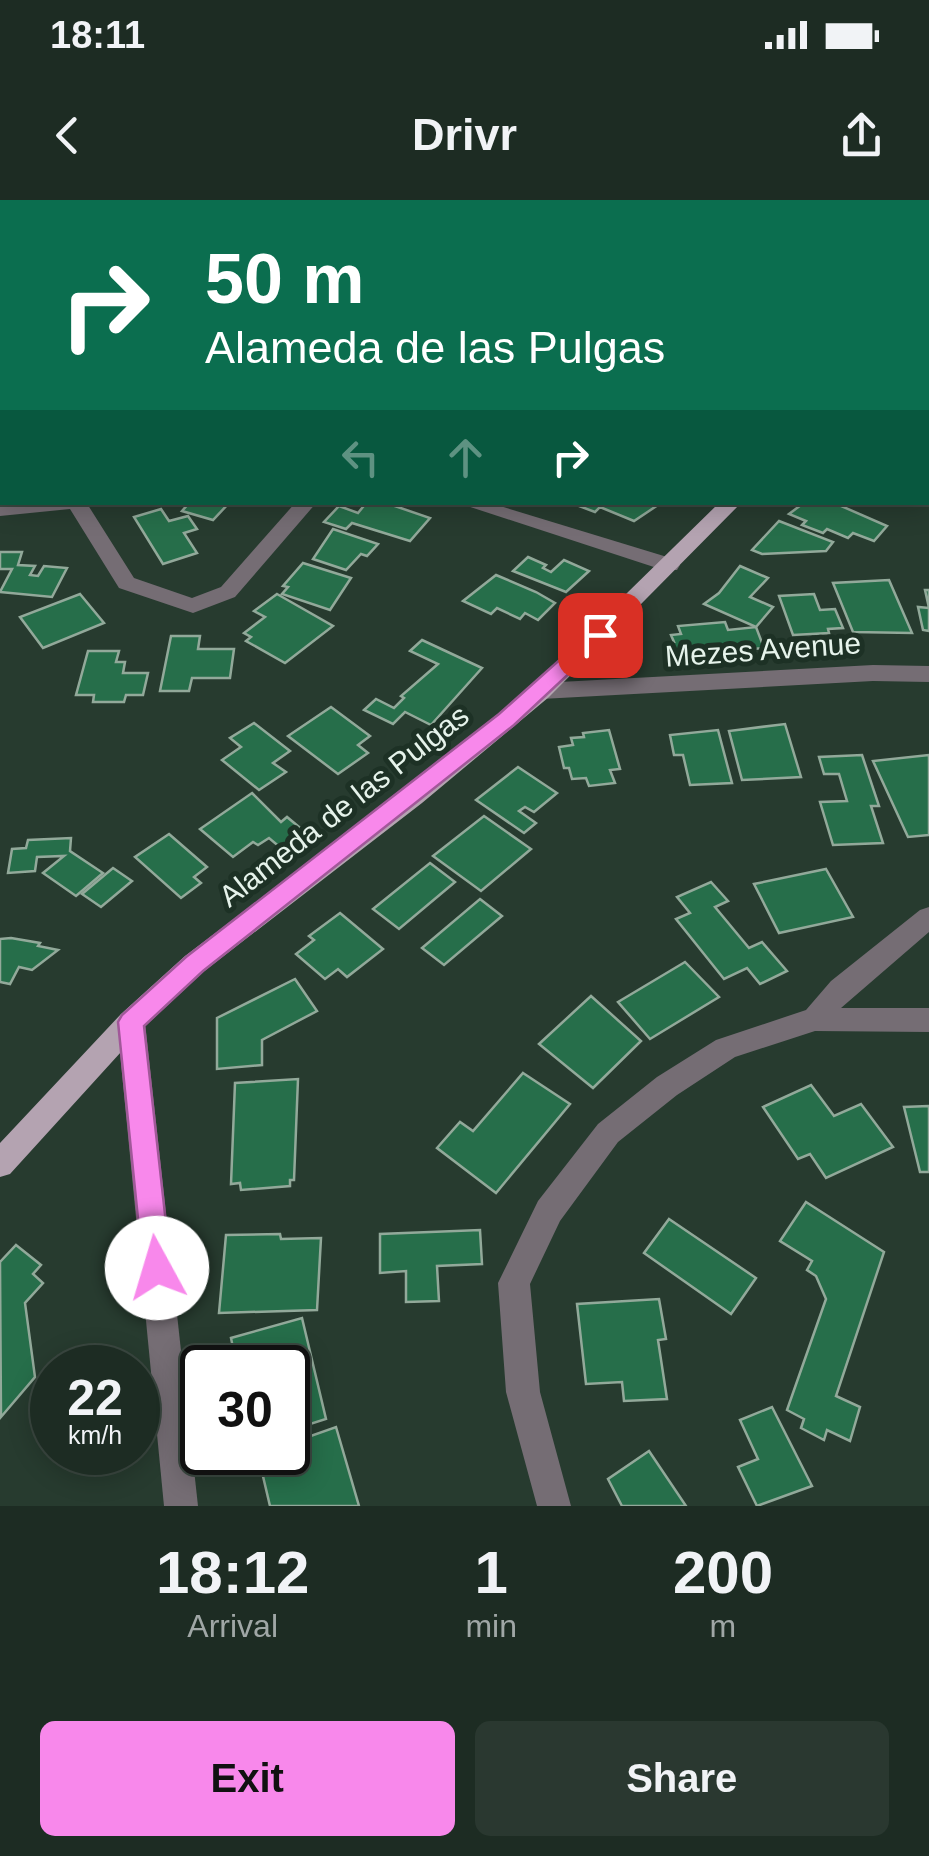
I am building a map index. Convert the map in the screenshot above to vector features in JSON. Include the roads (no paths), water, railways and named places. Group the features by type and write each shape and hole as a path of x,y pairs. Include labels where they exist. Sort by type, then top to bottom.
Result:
{"main road":[{"name":"Alameda de las Pulgas","path":"0,1164 131,1022 194,964 413,797 542,691 729,505"}],"street":[{"path":"0,510 48,505"},
{"path":"78,505 126,583 193,606 228,592 304,505"},
{"path":"474,505 670,566"},
{"name":"Mezes Avenue","path":"542,691 872,673 929,674"},
{"path":"815,1019 841,989 929,918"},
{"path":"554,1506 523,1392 514,1283 548,1211 608,1133 667,1086 726,1048 815,1019 929,1020"},
{"path":"131,1022 182,1506"}]}
